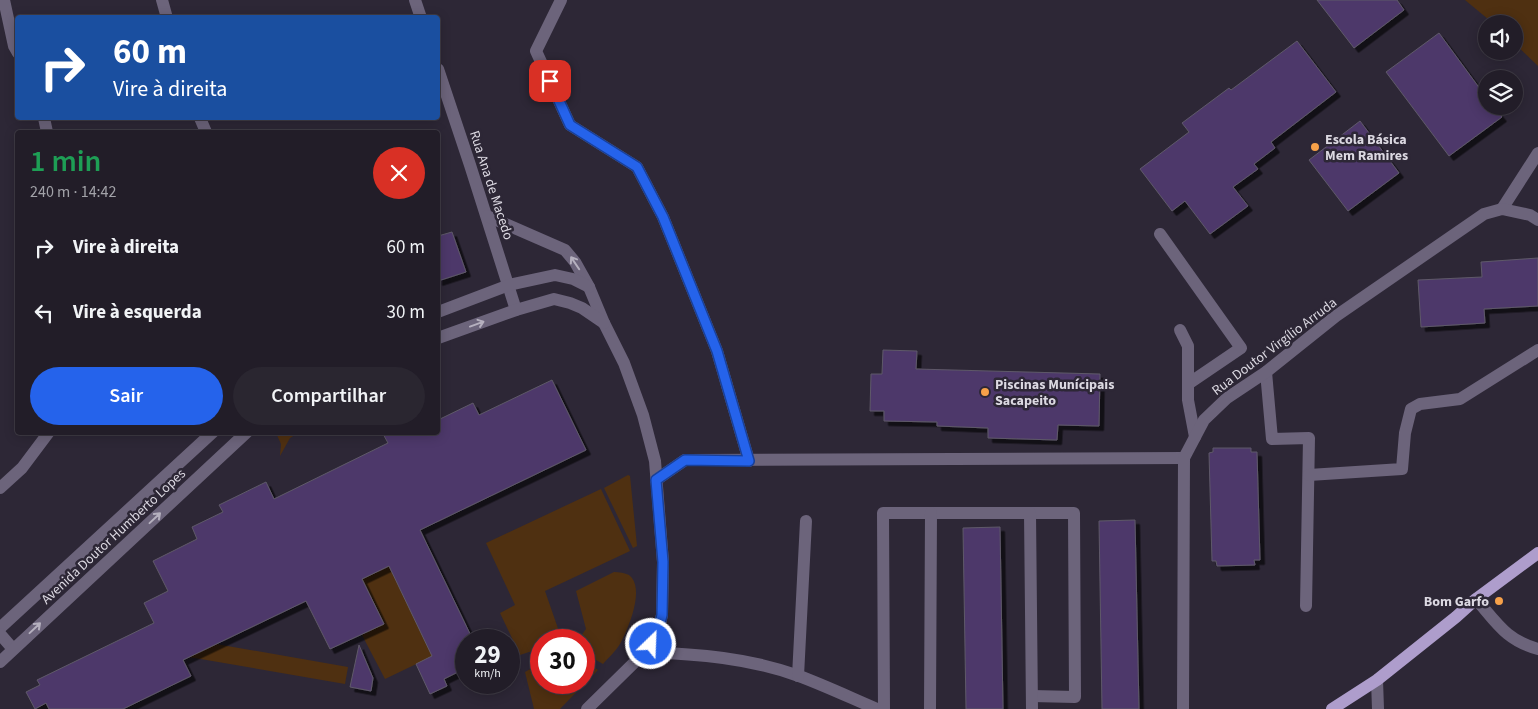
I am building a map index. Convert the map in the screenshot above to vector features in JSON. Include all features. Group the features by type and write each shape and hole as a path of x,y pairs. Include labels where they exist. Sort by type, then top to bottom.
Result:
{"main road":[{"path":"1332,709 1377,680 1538,553"}],"street":[{"path":"4,0 15,48"},
{"path":"162,0 166,15"},
{"path":"415,0 420,15"},
{"path":"561,0 536,51 570,125 637,167 663,217 717,351 749,461"},
{"name":"Rua Ana de Macedo","path":"440,75 516,310"},
{"path":"1538,153 1502,209 1530,215 1538,220"},
{"name":"Rua Doutor Virgílio Arruda","path":"1183,709 1184,458 1204,420 1227,398 1266,372 1336,316 1484,214 1502,209"},
{"path":"487,216 566,250 575,262 589,287 624,363 643,415 655,461 663,562 662,615 657,635 645,652 587,709"},
{"path":"1160,234 1242,348 1188,384"},
{"path":"440,311 509,285 555,275 573,279 589,287"},
{"path":"440,337 516,310 554,300 570,303 582,308 604,323"},
{"path":"1180,330 1188,346 1188,400 1195,437"},
{"path":"1309,475 1402,469 1405,433 1410,409 1420,404 1460,399 1538,350"},
{"path":"1266,372 1272,440 1309,438 1306,606"},
{"path":"0,488 22,468 47,435"},
{"path":"0,628 211,435"},
{"name":"Avenida Doutor Humberto Lopes","path":"0,662 244,435"},
{"path":"656,480 685,460 1184,458"},
{"path":"884,709 883,513 1030,513 1074,513 1075,697 1032,703 1030,513"},
{"path":"930,709 931,513"},
{"path":"798,676 806,521"},
{"path":"1476,600 1510,637 1538,649"},
{"path":"0,634 13,649"},
{"path":"645,652 715,656 773,668 798,676 877,709"},
{"path":"1377,680 1378,709"}],"shaded area":[{"path":"1465,0 1538,0 1538,66 1523,52 1523,15 1483,15"},
{"path":"277,435 295,435 290,438 280,456 281,444"},
{"path":"628,475 630,476 637,546 633,548 604,488"},
{"path":"601,489 630,551 545,591 558,629 530,629 530,652 520,655 520,629 508,629 500,613 515,605 486,543"},
{"path":"389,566 433,656 385,679 362,635 384,623 362,579"},
{"path":"614,572 629,575 634,581 636,599 631,619 620,644 603,664 595,659 595,629 586,629 576,591"},
{"path":"216,644 348,667 345,684 189,657"},
{"path":"530,669 530,693 525,672"},
{"path":"530,694 575,694 560,709 534,709"}],"building":[{"path":"1317,0 1397,0 1404,10 1354,48"},
{"path":"1439,33 1478,86 1478,115 1500,115 1502,117 1449,156 1386,72"},
{"path":"1297,41 1336,92 1271,142 1275,148 1254,164 1258,169 1233,187 1248,206 1210,234 1185,201 1172,211 1140,169 1189,132 1182,123 1229,88 1231,90"},
{"path":"1360,121 1399,173 1348,211 1309,160"},
{"path":"452,232 466,272 440,280 440,235"},
{"path":"1538,258 1538,306 1484,309 1485,323 1421,327 1418,280 1482,277 1481,262"},
{"name":"Piscinas Munícipais Sacapeito","path":"883,350 917,351 916,369 1100,374 1099,426 1058,425 1057,440 988,438 988,428 937,426 937,422 884,421 884,411 870,411 871,374 882,374"},
{"path":"552,380 586,450 420,530 468,629 455,629 455,674 444,679 447,686 430,694 416,664 432,656 389,566 362,579 384,624 330,649 306,601 183,660 191,676 123,709 49,709 46,703 35,709 26,692 40,685 37,680 154,623 144,603 168,591 153,561 197,539 192,527 223,512 219,505 266,482 274,499 388,443 384,435 440,435 440,419 473,403 479,415"},
{"path":"1213,448 1251,448 1251,452 1257,452 1260,560 1254,560 1255,565 1217,566 1216,561 1212,561 1209,453 1213,452"},
{"path":"1135,520 1139,709 1102,709 1099,521"},
{"path":"1000,527 1003,709 966,709 963,528"},
{"path":"359,645 373,678 371,691 350,687"}],"place":[{"name":"Escola Básica Mem Ramires","path":"1315,147"},
{"name":"Piscinas Munícipais Sacapeito","path":"985,392"},
{"name":"Bom Garfo","path":"1499,601"}],"route":[{"path":"550,81 570,125 637,167 663,217 717,351 749,461 685,460 656,480 663,562 662,615 657,635 651,644"}]}
